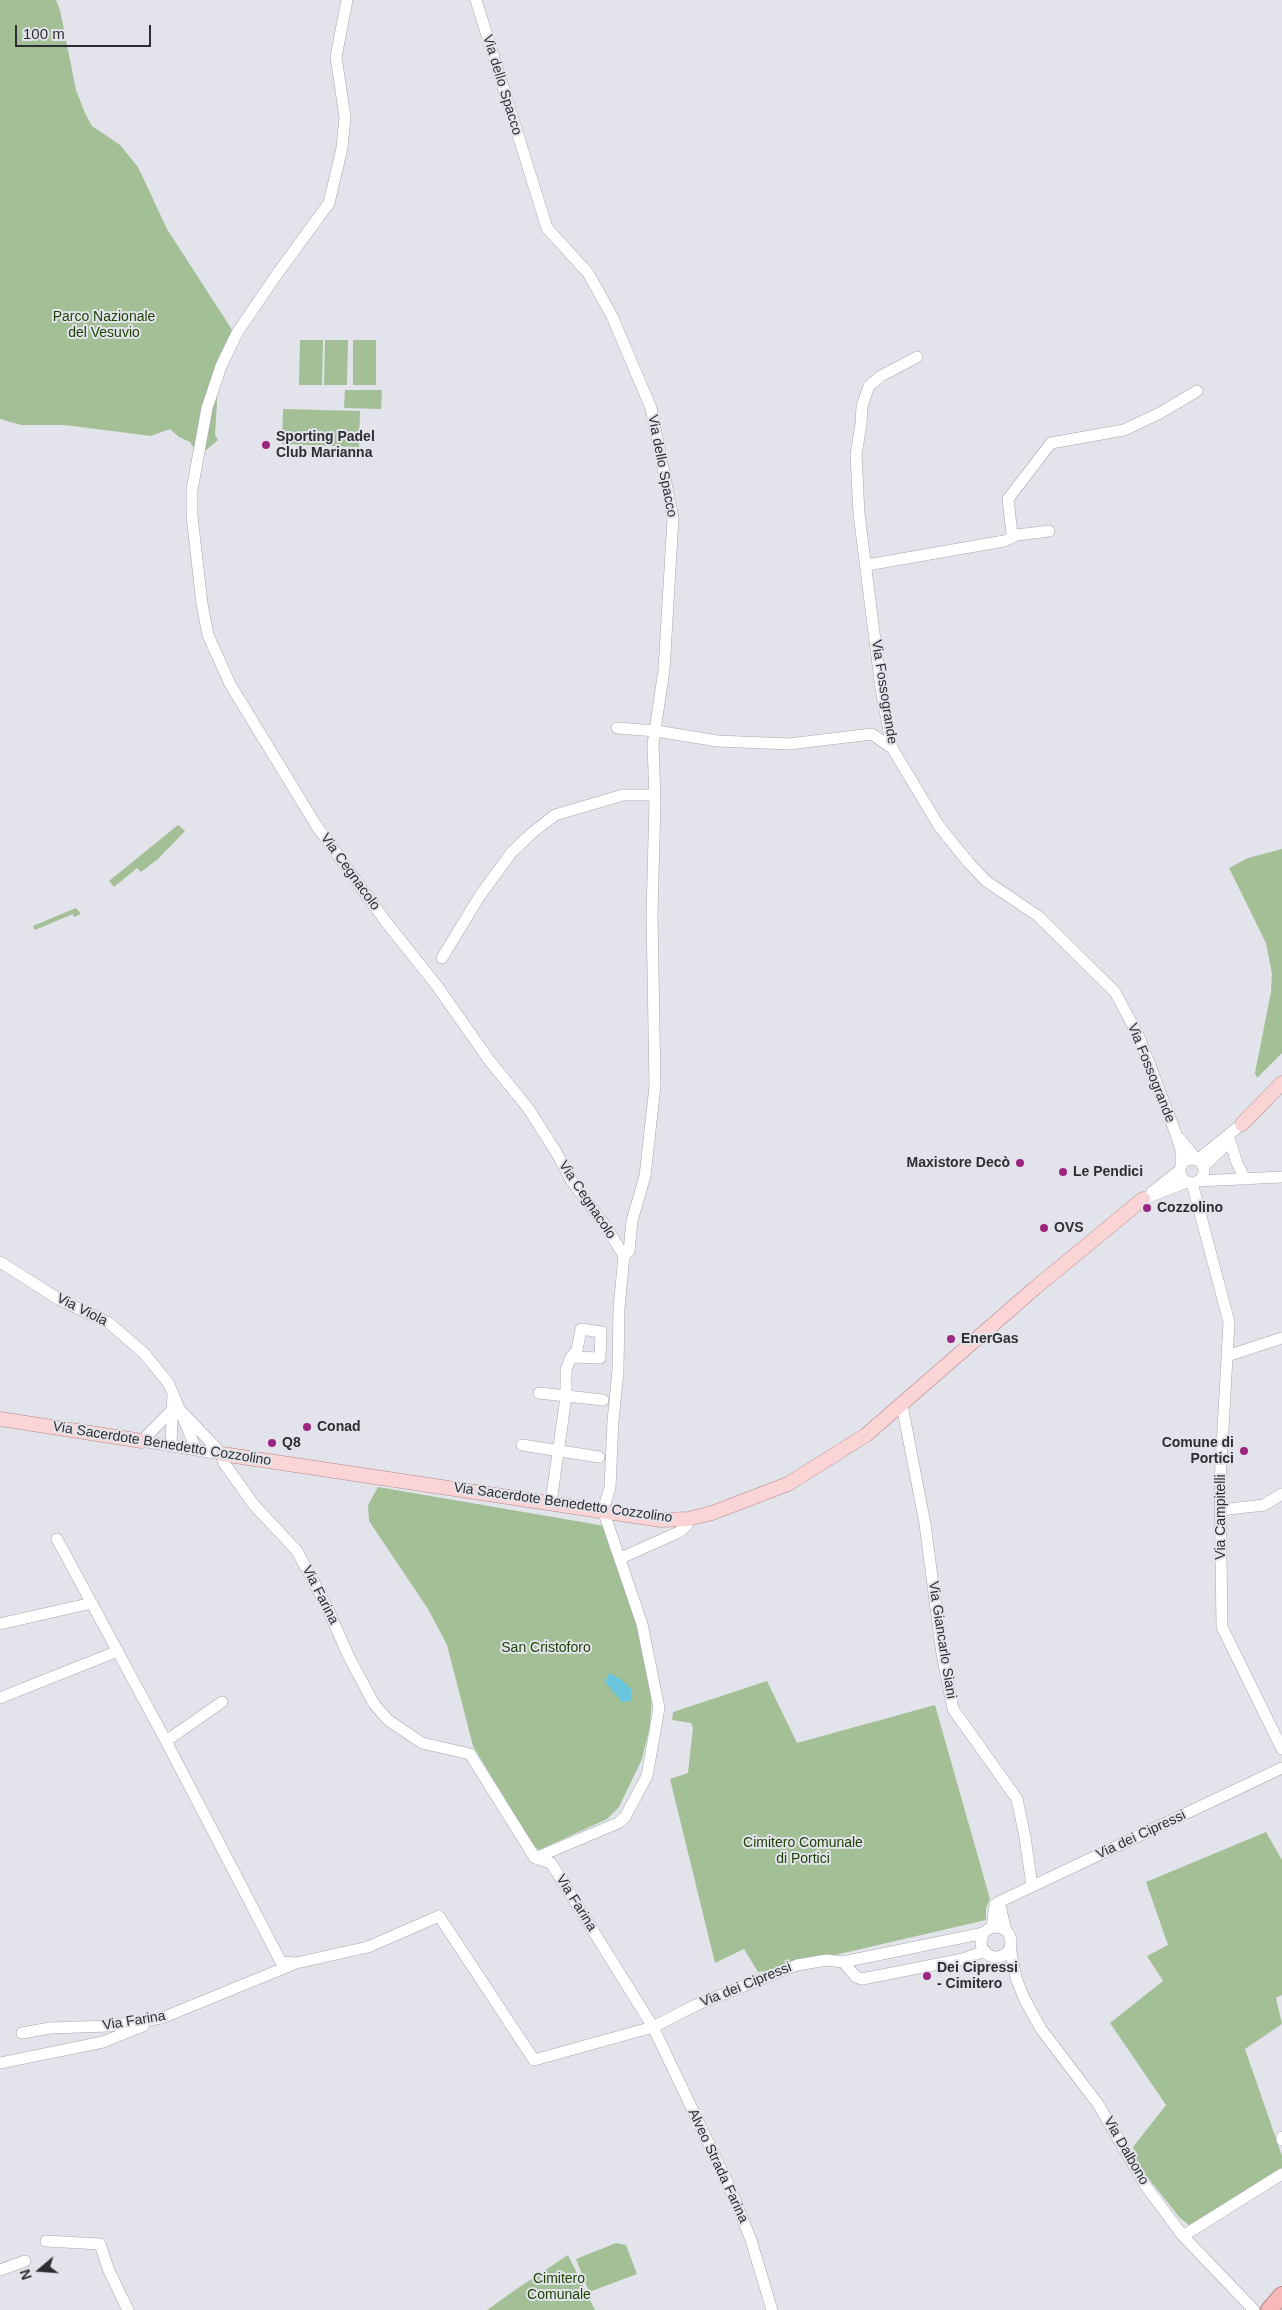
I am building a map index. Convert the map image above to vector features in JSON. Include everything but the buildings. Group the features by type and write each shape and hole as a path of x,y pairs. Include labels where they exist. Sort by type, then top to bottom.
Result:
{"highway":[{"path":"1269,2310 1282,2295"}],"main road":[{"name":"Via Sacerdote Benedetto Cozzolino","path":"1242,1124 1282,1083"},
{"name":"Via Sacerdote Benedetto Cozzolino","path":"222,1454 661,1520 688,1519 746,1501 788,1484 866,1435 1143,1199"},
{"name":"Via Sacerdote Benedetto Cozzolino","path":"0,1419 142,1441"}],"street":[{"name":"Via Cegnacolo","path":"347,0 336,57 344,117 342,148 330,203 289,257 237,333 221,366 207,408 192,490 192,516 202,604 208,635 230,684 316,825 489,1060 528,1108 571,1180 607,1228 624,1256 619,1308 618,1370 613,1421 610,1488 603,1510"},
{"name":"Via dello Spacco","path":"476,0 547,228 588,273 612,316 651,408 673,518 664,670 656,731"},
{"name":"Via Fossogrande","path":"917,357 881,376 869,386 862,406 856,477 881,688 892,748 939,826 968,862 986,881 1038,916 1115,992 1139,1037 1176,1134"},
{"path":"1010,538 1012,534 1008,499 1051,442 1124,430 1197,391"},
{"path":"867,565 1004,541 1017,535 1049,531"},
{"path":"617,728 656,731 710,740 789,744 872,734 892,748"},
{"name":"Via Cegnacolo","path":"624,1256 629,1251 632,1221 645,1176 655,1086 652,914 655,795 653,744 656,731"},
{"path":"442,958 479,897 512,853 532,833 555,815 623,795 655,795"},
{"name":"Via Sacerdote Benedetto Cozzolino","path":"1201,1166 1230,1140 1242,1124"},
{"name":"Via Sacerdote Benedetto Cozzolino","path":"1143,1199 1192,1182 1201,1166 1242,1124"},
{"path":"1176,1134 1201,1166 1232,1179"},
{"path":"1176,1134 1181,1150 1181,1177 1192,1182 1282,1177"},
{"path":"1230,1140 1237,1163 1245,1179"},
{"name":"Via Sacerdote Benedetto Cozzolino","path":"1143,1199 1190,1159 1201,1166"},
{"name":"Via Campitelli","path":"1192,1182 1229,1322 1221,1510 1222,1627 1277,1724 1282,1749"},
{"name":"Via Viola","path":"0,1262 60,1300 109,1323 144,1353 169,1384 173,1393 176,1410 196,1449"},
{"path":"1227,1356 1282,1338"},
{"path":"551,1502 566,1397 566,1370 571,1357"},
{"path":"539,1392 566,1397 602,1400"},
{"name":"Via Giancarlo Siani","path":"902,1406 925,1524 942,1654 953,1709 1017,1800 1025,1837 1032,1886"},
{"path":"142,1441 176,1410 222,1454"},
{"name":"Via Viola","path":"171,1445 176,1410"},
{"name":"Via Sacerdote Benedetto Cozzolino","path":"142,1441 222,1454"},
{"path":"522,1445 599,1458"},
{"name":"Via Farina","path":"22,2033 50,2028 109,2026 162,2018 296,1964 368,1947 439,1916 534,2060 653,2027 551,1863 535,1858 470,1754 422,1743 388,1720 374,1704 349,1657 326,1605 297,1551 254,1505 224,1462 222,1454"},
{"path":"1221,1510 1264,1504 1282,1494"},
{"path":"535,1858 618,1822 625,1817 647,1776 659,1708 642,1624 603,1510"},
{"path":"621,1558 679,1532 687,1525 688,1519"},
{"path":"57,1539 166,1741 281,1962 296,1964"},
{"path":"0,1624 92,1603"},
{"path":"0,1698 118,1651"},
{"path":"166,1741 222,1702"},
{"name":"Via dei Cipressi","path":"999,1902 1282,1768"},
{"path":"843,1962 856,1977 862,1978 963,1959 985,1951 982,1942 988,1930 995,1905 999,1902 1006,1931"},
{"path":"988,1930 1002,1928 1006,1931"},
{"name":"Via dei Cipressi","path":"653,2027 696,2005 797,1965 827,1960 843,1962 988,1930"},
{"name":"Via Dalbono","path":"1006,1931 1011,1939 1010,1947 1016,1978 1024,1998 1041,2029 1098,2104 1145,2185 1183,2236 1254,2310"},
{"path":"998,1956 1006,1953 1010,1947"},
{"name":"Via Dalbono","path":"985,1951 998,1956 1016,1978"},
{"path":"0,2064 103,2042 162,2018"},
{"name":"Alveo Strada Farina","path":"653,2027 730,2188 751,2240 772,2310"},
{"path":"1183,2236 1282,2174"},
{"path":"46,2242 100,2244 109,2271 128,2310"},
{"path":"0,2270 26,2261"}],"green space":[{"name":"Parco Nazionale del Vesuvio","path":"0,0 56,0 60,10 76,90 85,113 92,126 120,145 138,167 167,229 238,339 216,380 215,435 218,440 199,456 190,442 179,437 170,429 151,436 65,425 21,425 0,419"},
{"path":"300,340 323,340 322,385 299,385"},
{"path":"325,340 348,340 347,385 324,385"},
{"path":"353,340 376,340 376,385 353,385"},
{"path":"345,390 382,390 381,409 344,408"},
{"path":"283,409 360,411 359,447 282,444"},
{"path":"178,825 185,831 158,859 141,872 137,868 114,887 109,881"},
{"path":"1282,849 1282,1053 1257,1078 1255,1073 1271,992 1272,974 1266,943 1229,868 1248,858"},
{"path":"76,908 81,914 74,917 73,914 35,930 33,926"},
{"name":"San Cristoforo","path":"378,1487 605,1526 638,1623 652,1696 650,1726 642,1759 619,1807 607,1819 539,1850 533,1845 473,1746 447,1645 428,1609 369,1521 368,1505"},
{"name":"Cimitero Comunale di Portici","path":"767,1681 797,1743 935,1705 990,1899 986,1908 986,1920 766,1971 758,1972 744,1949 715,1963 670,1779 688,1773 693,1727 691,1723 672,1720 673,1712"},
{"path":"1266,1832 1282,1860 1282,1995 1276,1998 1282,2024 1245,2049 1282,2156 1282,2168 1189,2225 1180,2218 1137,2164 1133,2147 1166,2105 1110,2023 1163,1981 1147,1956 1168,1945 1146,1882"},
{"path":"616,2243 626,2245 637,2274 589,2292 576,2259"},
{"name":"Cimitero Comunale","path":"568,2255 595,2310 487,2310 515,2290"}],"water":[{"path":"609,1673 621,1679 631,1689 631,1701 622,1702 605,1682"}],"place":[{"name":"Sporting Padel Club Marianna","path":"266,445"},
{"name":"Maxistore Decò","path":"1020,1163"},
{"name":"Le Pendici","path":"1063,1172"},
{"name":"Cozzolino","path":"1147,1208"},
{"name":"OVS","path":"1044,1228"},
{"name":"EnerGas","path":"951,1339"},
{"name":"Conad","path":"307,1427"},
{"name":"Q8","path":"272,1443"},
{"name":"Comune di Portici","path":"1244,1451"},
{"name":"Dei Cipressi - Cimitero","path":"927,1976"}]}
